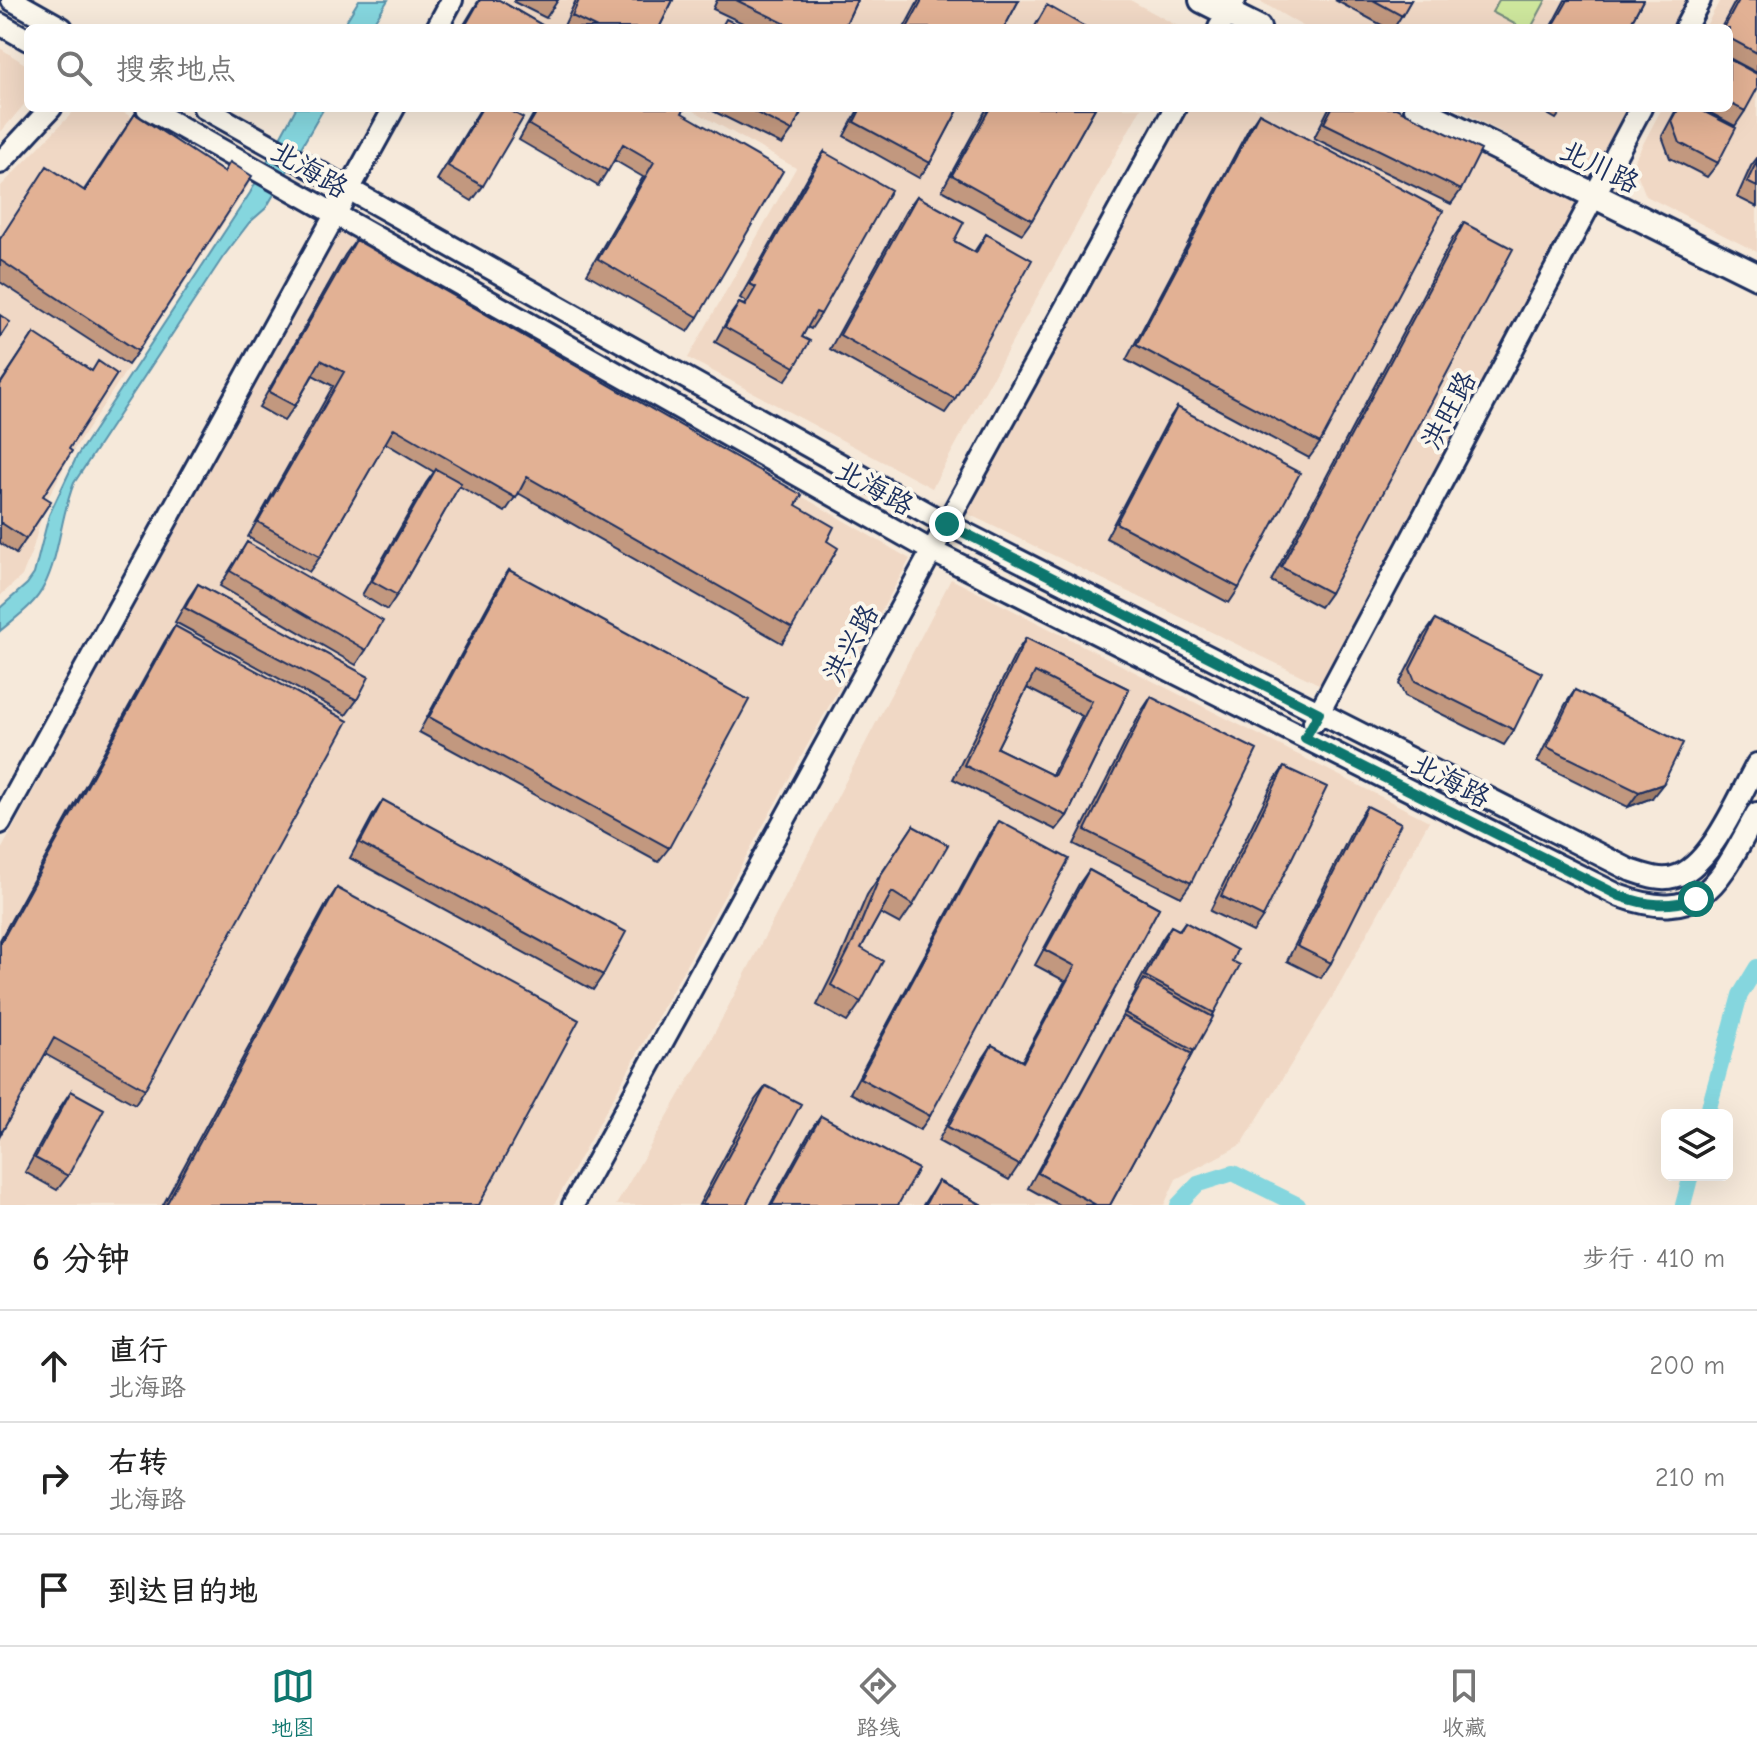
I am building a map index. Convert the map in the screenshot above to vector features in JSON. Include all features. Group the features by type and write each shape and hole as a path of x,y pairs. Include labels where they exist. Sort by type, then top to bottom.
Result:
{"main road":[{"path":"1202,0 1249,24"},
{"name":"北川路","path":"1425,112 1757,276"}],"street":[{"path":"12,0 55,24"},
{"path":"439,24 452,0"},
{"path":"1687,24 1700,0"},
{"path":"0,24 24,38"},
{"path":"0,163 47,112"},
{"name":"北海路","path":"154,112 932,551 1620,896 1660,906 1696,899 1722,875 1757,813"},
{"name":"北海路","path":"211,112 947,524 1630,870 1653,878 1672,878 1688,871 1706,855 1757,764"},
{"path":"0,823 392,112"},
{"name":"洪兴路","path":"573,1205 1173,112"},
{"name":"洪旺路","path":"1305,738 1639,112"}],"shaded area":[{"path":"480,0 1130,0 1174,24 528,24"},
{"path":"1258,0 1688,0 1674,24 1299,24"},
{"path":"1720,0 1757,0 1757,252 1646,196 1633,163 1660,112 1733,112 1733,24 1707,24"},
{"path":"0,48 24,63 24,105 0,133"},
{"path":"73,112 123,112 249,185 71,454 45,504 22,576 0,596 0,187"},
{"path":"696,112 1139,112 932,488 688,358 796,168"},
{"path":"1182,112 1405,112 1581,197 1323,686 964,512"},
{"path":"1464,112 1626,112 1588,178"},
{"path":"339,228 910,559 554,1205 0,1205 0,852"},
{"path":"951,579 1429,821 1330,1001 1242,1144 1176,1179 1164,1205 616,1205 703,1055"}],"green space":[{"path":"1499,0 1546,0 1533,24 1514,24 1492,12"}],"water":[{"path":"359,0 388,0 373,24 344,24"},
{"path":"294,112 322,112 266,208 249,223 223,257 74,483 44,586 30,605 0,631 0,608 34,574 49,515 77,456 250,193"}],"building":[{"path":"480,0 499,0 540,24 466,24"},
{"path":"579,0 673,0 661,24 589,24 572,16"},
{"path":"736,0 857,0 846,24 786,24"},
{"path":"922,0 1019,0 1006,24 909,24"},
{"path":"1373,0 1411,0 1402,16"},
{"path":"1568,0 1643,0 1630,24 1554,24"},
{"path":"1739,0 1757,0 1757,53 1733,40 1733,24 1726,24"},
{"path":"1047,5 1080,24 1036,24"},
{"path":"1733,61 1757,74 1757,89 1745,111 1733,105"},
{"path":"480,112 513,112 523,118 483,186 448,166"},
{"path":"537,112 683,112 783,171 698,317 598,259 654,162 623,144 608,171 529,125"},
{"path":"755,112 801,112 792,131"},
{"path":"859,112 957,112 930,163 854,122"},
{"path":"988,112 1093,112 1032,220 952,175"},
{"path":"1330,112 1404,112 1481,150 1461,190 1324,123"},
{"path":"1677,112 1705,112 1736,128 1718,163 1680,143 1672,121"},
{"path":"1259,113 1443,211 1320,443 1136,345"},
{"path":"135,114 224,172 230,162 252,176 138,351 0,260 0,239 47,166 85,191"},
{"path":"824,152 891,190 821,314 816,312 802,337 810,341 795,367 725,327 739,303 745,306 756,287 750,284"},
{"path":"1757,161 1757,187 1747,182"},
{"path":"917,196 964,222 954,241 976,253 986,234 1032,260 955,399 840,335"},
{"path":"1464,223 1513,249 1330,593 1281,567"},
{"path":"356,240 802,495 796,505 834,527 827,541 838,548 792,628 527,477 516,498 394,428 320,557 258,522 344,372 321,360 295,406 269,392"},
{"path":"0,315 10,322 0,337"},
{"path":"34,333 92,371 98,361 117,374 43,496 51,501 26,539 0,522 0,385"},
{"path":"1177,407 1300,473 1239,588 1116,523"},
{"path":"436,469 461,483 397,595 372,581"},
{"path":"247,542 383,621 366,650 230,571"},
{"path":"509,570 749,700 669,848 429,717"},
{"path":"198,584 369,677 357,700 185,608"},
{"path":"1435,620 1542,673 1514,730 1415,681 1410,669"},
{"path":"175,626 348,721 145,1089 54,1038 2,1132 0,944"},
{"path":"1026,638 1129,689 1067,816 964,765","holes":["1035,672 1092,701 1054,776 997,748"]},
{"path":"1575,690 1683,743 1663,784 1639,792 1547,747"},
{"path":"1151,697 1257,750 1191,883 1085,830"},
{"path":"1284,767 1327,787 1263,917 1221,896"},
{"path":"383,800 626,932 603,975 360,843"},
{"path":"1367,806 1401,823 1331,963 1297,946"},
{"path":"999,821 1069,859 930,1116 860,1078"},
{"path":"913,826 948,845 913,905 892,892 861,948 883,961 861,1002 831,985 854,940 880,876"},
{"path":"1089,870 1159,908 1019,1165 948,1127 992,1045 1023,1062 1075,966 1045,950"},
{"path":"337,888 579,1020 479,1205 166,1205"},
{"path":"1185,922 1237,950 1232,961 1240,965 1214,1013 1145,976 1171,926 1180,931"},
{"path":"1144,979 1213,1017 1194,1051 1125,1013"},
{"path":"1123,1016 1192,1054 1110,1205 1096,1205 1038,1173"},
{"path":"766,1086 801,1104 746,1205 702,1205"},
{"path":"71,1091 104,1109 68,1176 35,1158"},
{"path":"821,1116 918,1169 898,1205 772,1205"},
{"path":"938,1181 982,1205 925,1205"}],"waterway":[{"path":"1709,1109 1740,995 1757,967"},
{"path":"1178,1205 1198,1184 1233,1173 1298,1205"},
{"path":"1683,1205 1689,1181"}],"route":[{"path":"947,524 1319,713 1305,738 1620,896 1660,906 1696,899"}]}
